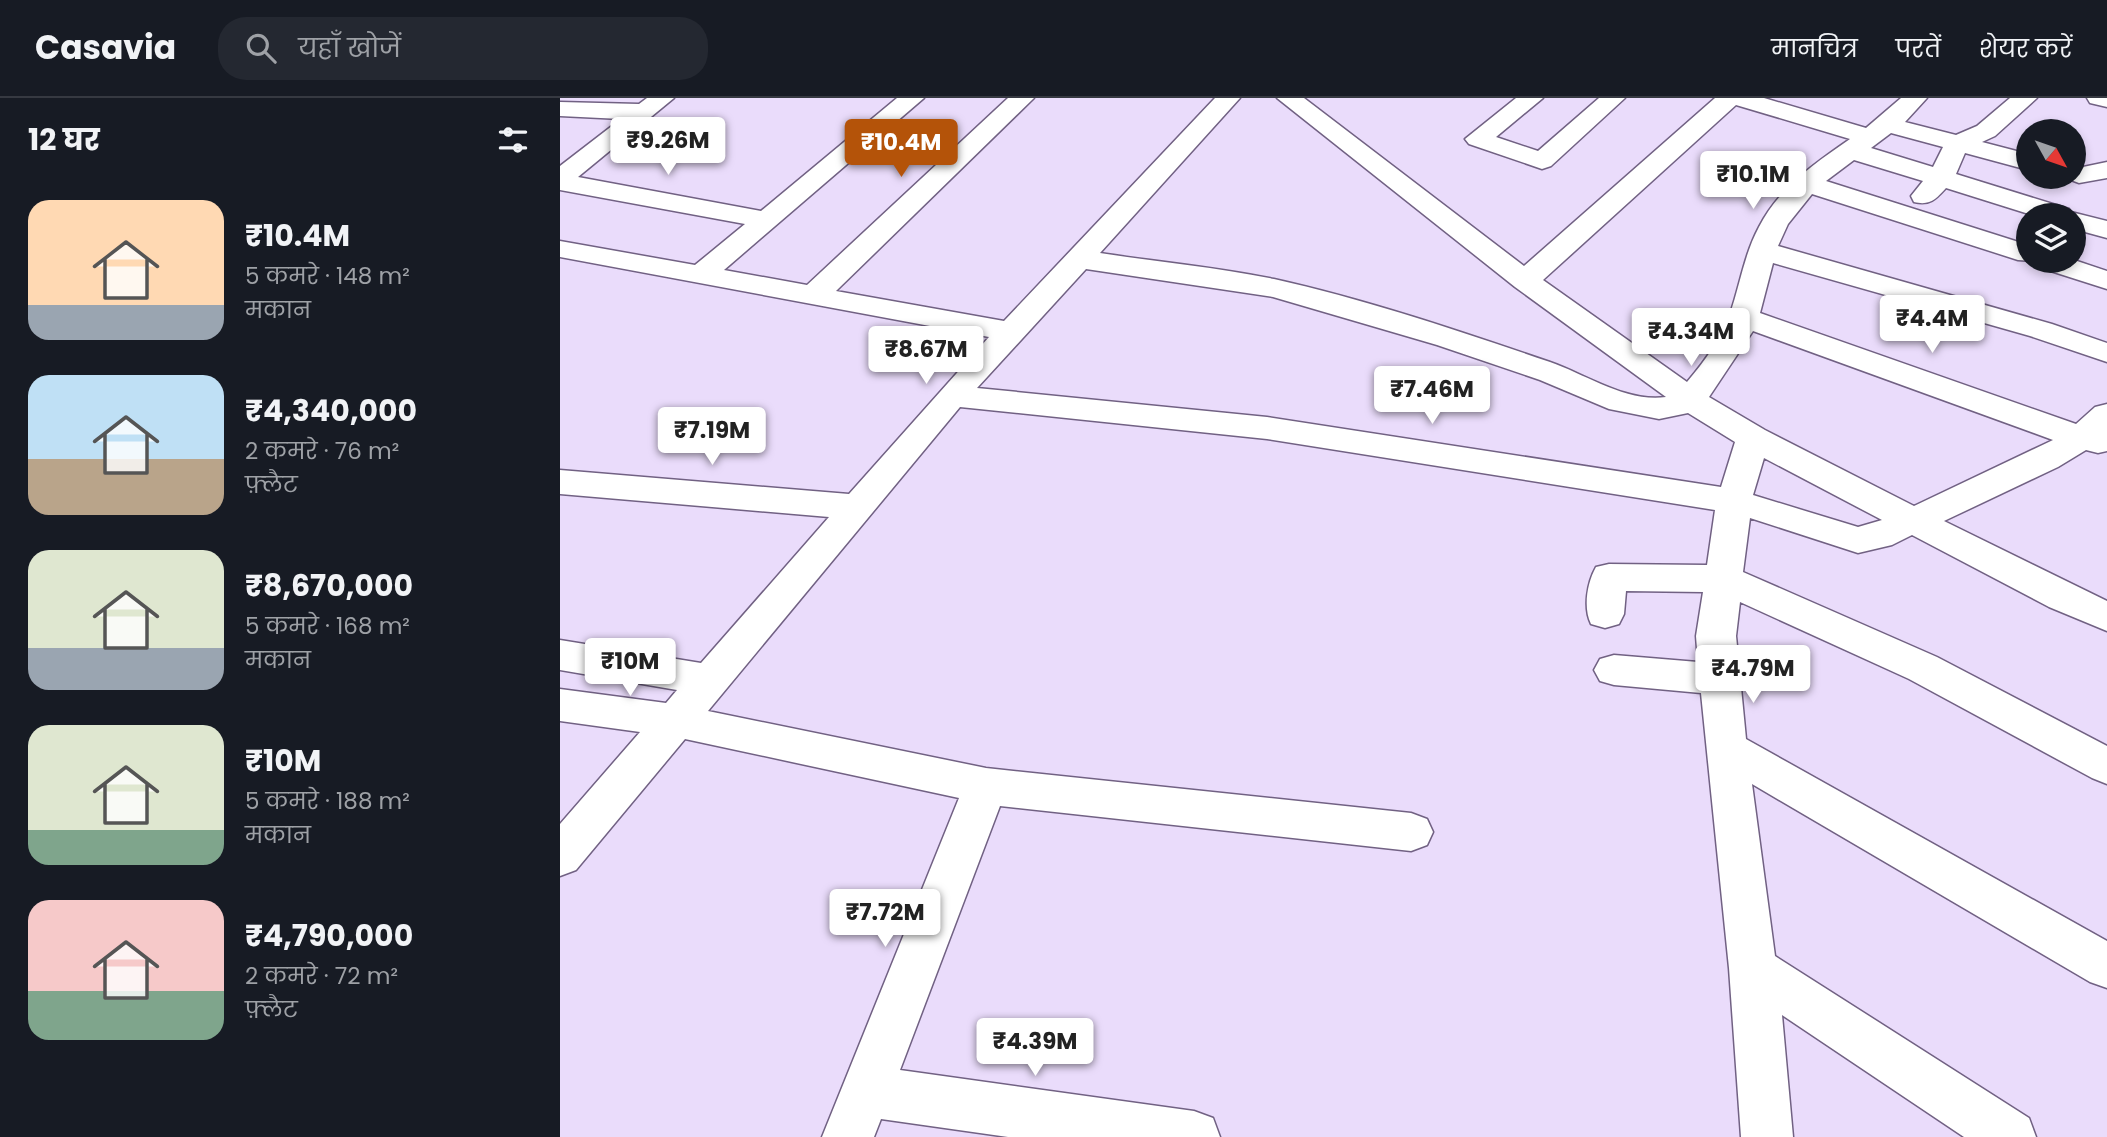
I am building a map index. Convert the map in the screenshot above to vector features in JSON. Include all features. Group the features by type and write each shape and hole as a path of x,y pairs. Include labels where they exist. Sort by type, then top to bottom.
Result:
{"street":[{"path":"701,275 912,98"},
{"path":"813,296 1023,98"},
{"path":"560,856 952,396 1228,98"},
{"path":"1289,98 1525,281 1689,399 1753,438 2062,597 2107,617"},
{"path":"1531,98 1478,139 1542,160 1613,98"},
{"path":"1525,281 1728,98"},
{"path":"1738,98 1870,137 1957,144 2016,159"},
{"path":"1079,259 1271,288 1340,306 1554,373 1637,407 1666,408 1689,399 1725,351 1744,317 1774,223 1806,183 1870,137 1915,98"},
{"path":"1906,215 1941,178 1957,144 1986,131 2025,98"},
{"path":"2099,98 2107,100"},
{"path":"560,180 653,105"},
{"path":"560,108 653,105"},
{"path":"1870,137 1941,178 2021,203"},
{"path":"2086,176 2101,169 2107,170"},
{"path":"560,180 767,220"},
{"path":"1806,183 2016,250"},
{"path":"2086,224 2107,230"},
{"path":"560,249 1012,332"},
{"path":"1764,251 1936,299 2107,352"},
{"path":"2085,273 2107,280"},
{"path":"1744,317 2094,441"},
{"path":"952,396 1267,428 1734,501 1858,540 1879,536 2046,459 2094,441 2107,414"},
{"path":"1753,438 1734,501 1716,636 1726,748 1753,968 1767,1137"},
{"path":"560,482 859,507"},
{"path":"1605,614 1609,577 1723,579 1923,668 2107,766"},
{"path":"560,655 710,680"},
{"path":"1614,670 1720,679"},
{"path":"560,705 677,721 986,786 1411,832"},
{"path":"1726,748 2107,967"},
{"path":"986,786 857,1114 1194,1137"},
{"path":"1753,968 2010,1137"}]}
